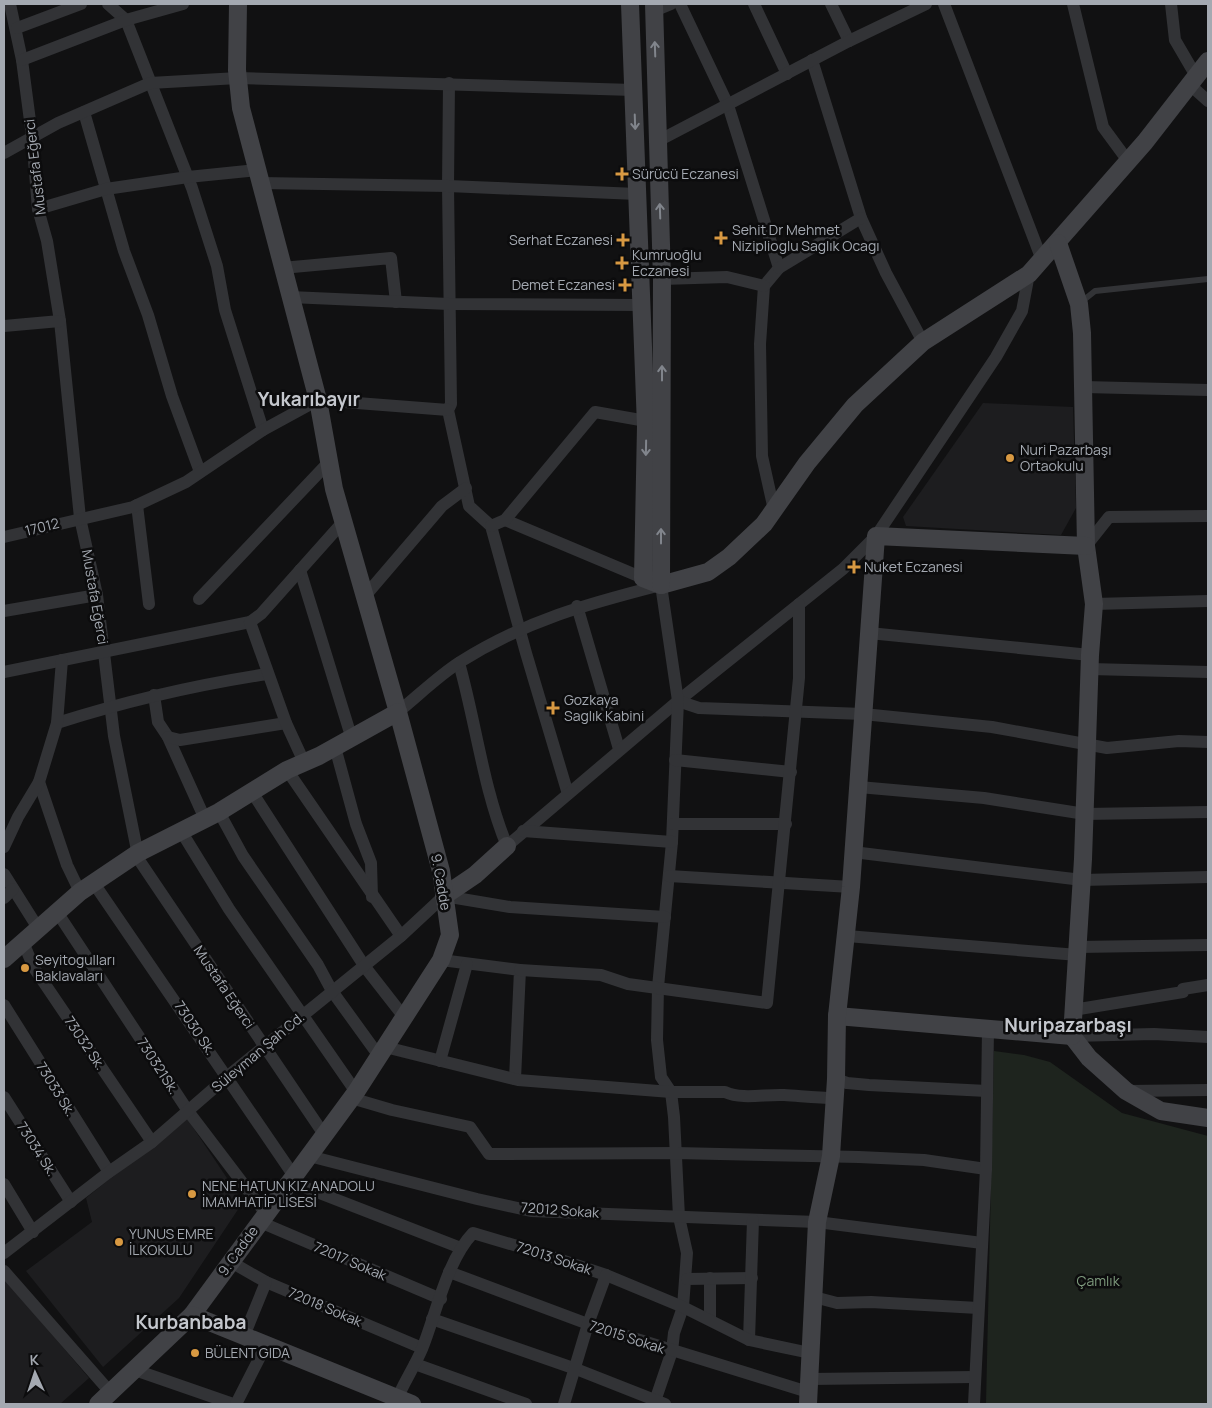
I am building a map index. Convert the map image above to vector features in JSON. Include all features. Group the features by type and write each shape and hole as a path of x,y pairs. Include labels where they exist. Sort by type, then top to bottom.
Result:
{"street":[{"name":"Mustafa Eğerci","path":"10,4 17,28 22,60 32,136 38,209 47,241 60,322 80,518 97,595 105,650 109,707 139,860 325,1136"},
{"path":"17,28 81,4"},
{"path":"108,4 126,20 188,177 217,266 225,310 264,430"},
{"path":"22,60 126,20 183,4"},
{"name":"9. Cadde","path":"105,1398 192,1315 325,1136 353,1095 441,960 450,935 441,871 344,522 329,462 318,400 241,108 238,78 238,4"},
{"path":"630,4 646,420 643,578"},
{"path":"432,1319 576,1369 658,1403 672,1351 674,1333 683,1307 687,1278 687,1253 679,1217 671,1092 661,1077 657,1040 658,988 672,842 678,701 662,585 662,278 654,7 671,4"},
{"path":"680,4 728,105 779,268"},
{"path":"754,4 787,74"},
{"path":"831,4 848,41"},
{"path":"658,141 848,41 926,4"},
{"path":"944,4 1042,260"},
{"path":"1073,4 1103,127 1128,161"},
{"path":"1171,4 1175,40 1193,80 1208,101"},
{"path":"812,60 862,218 886,273 923,342"},
{"path":"4,959 86,887 138,853 212,816 287,770 335,747 351,736 398,712 459,663 520,628 577,606 708,572 730,557 764,524 807,462 855,405 923,342 1030,274 1128,161 1208,62"},
{"path":"4,153 32,136 150,83 238,78 633,90"},
{"path":"449,83 448,304 451,404 448,410 469,506 491,526 568,794"},
{"path":"84,112 124,251 148,315 172,396 200,472"},
{"path":"38,209 106,189 188,177 259,176 637,194"},
{"path":"774,510 762,456 760,352 764,286 779,268 862,218"},
{"path":"1058,243 1079,304 1084,387 1086,546 1094,604 1082,880 1072,1036 1089,1058 1126,1091 1161,1111 1208,1118"},
{"path":"282,268 391,258 396,302"},
{"path":"459,663 468,692 474,732 500,828 508,846 619,749 843,569 876,536 996,357 1022,311 1030,274"},
{"path":"662,278 726,277 764,286"},
{"path":"290,297 448,304 641,305"},
{"path":"4,326 60,322"},
{"path":"1084,387 1208,390"},
{"path":"318,400 448,410"},
{"name":"17012","path":"4,537 137,505 186,482 264,430 318,400"},
{"path":"491,526 505,520 595,412 646,420"},
{"path":"199,598 329,462"},
{"path":"365,596 442,506 466,488"},
{"path":"137,505 149,604"},
{"path":"1086,546 1109,517 1208,516"},
{"path":"505,520 662,585"},
{"path":"4,672 250,622 261,614 344,522"},
{"path":"876,536 1086,546"},
{"path":"809,1392 817,1222 831,1156 836,1079 837,1016 851,887 876,536"},
{"path":"300,570 351,736"},
{"path":"4,611 97,595"},
{"path":"1094,604 1208,602"},
{"path":"441,960 520,970 600,975 628,984 767,1003 799,678 799,604"},
{"path":"577,606 619,749"},
{"path":"250,622 267,674 304,762"},
{"path":"869,633 1090,662 1208,672"},
{"path":"4,847 18,817 40,782 57,723 62,660"},
{"path":"57,723 109,707 199,684 267,674"},
{"path":"154,695 158,722 212,816 243,856 313,958 332,991 382,1051 440,1061 515,1079 671,1092 725,1092 733,1096 784,1095 810,1099 835,1098"},
{"path":"678,701 699,708 863,714 992,727 1088,745 1120,748 1179,741 1208,742"},
{"path":"168,737 180,740 286,723"},
{"path":"335,747 347,783 356,824 372,864 372,897"},
{"path":"675,760 791,772"},
{"path":"287,770 372,897 401,936"},
{"name":"73030 Sk.","path":"40,782 66,865 86,887 228,1076 292,1179"},
{"path":"859,787 984,798 1085,814 1208,812"},
{"path":"252,792 365,967 404,1017"},
{"path":"673,824 786,824"},
{"path":"181,831 229,910 302,1015 353,1095 392,1110 470,1127 489,1154 676,1153 831,1156 924,1160 986,1169"},
{"path":"523,831 672,842"},
{"name":"Süleyman Şah Cd.","path":"4,1253 109,1172 152,1142 302,1015 365,967 444,896 476,875 508,846"},
{"path":"853,852 1082,880 1208,877"},
{"path":"4,874 38,928"},
{"path":"669,876 780,881 851,887"},
{"path":"4,898 13,889"},
{"path":"444,896 510,907 665,917"},
{"name":"730321Sk.","path":"57,912 188,1111 263,1218"},
{"path":"847,936 1078,951 1208,945"},
{"name":"73032 Sk.","path":"23,942 34,968 152,1142"},
{"path":"440,1061 467,964"},
{"path":"515,1079 520,970"},
{"path":"1073,1010 1183,992 1183,989 1208,985"},
{"name":"73033 Sk.","path":"4,1005 109,1172"},
{"path":"837,1016 1072,1036 1154,1034 1208,1037"},
{"path":"974,1404 986,1169 988,1029"},
{"path":"836,1079 847,1083 869,1085 987,1091"},
{"path":"1126,1091 1208,1090"},
{"name":"73034 Sk.","path":"4,1097 71,1202"},
{"name":"72012 Sokak","path":"309,1156 477,1199 532,1211 817,1222 982,1243"},
{"path":"292,1179 461,1248"},
{"path":"4,1184 33,1232"},
{"name":"72017 Sokak","path":"263,1218 441,1299"},
{"path":"749,1340 753,1220"},
{"name":"72013 Sokak","path":"401,1403 441,1299 449,1272 461,1248 472,1233 606,1275 710,1319 749,1340 810,1353"},
{"name":"72018 Sokak","path":"231,1262 266,1282 422,1348"},
{"path":"4,1271 105,1398"},
{"name":"72015 Sokak","path":"449,1272 588,1324 809,1392 974,1377"},
{"path":"564,1404 588,1324 606,1275"},
{"path":"687,1278 752,1278"},
{"path":"710,1278 710,1319"},
{"path":"244,1336 266,1282"},
{"path":"814,1296 837,1303 871,1302 978,1308"},
{"path":"192,1315 401,1403"},
{"path":"135,1370 234,1404 266,1345"},
{"path":"415,1364 526,1404"}],"lane":[{"path":"1079,304 1095,291 1208,279"}],"shaded area":[{"name":"Nuri Pazarbaşı Ortaokulu","path":"983,403 1073,407 1076,508 1061,535 906,526 903,517"},
{"path":"186,1117 243,1202 179,1298 103,1367 26,1271 92,1222 86,1198"},
{"path":"4,1278 89,1378 60,1404 4,1404"}],"green space":[{"name":"Çamlık","path":"994,1051 1024,1055 1050,1062 1122,1113 1208,1136 1208,1404 986,1404"}],"place":[{"name":"Sürücü Eczanesi","path":"622,174"},
{"name":"Sehit Dr Mehmet Niziplioglu Saglık Ocagı","path":"721,238"},
{"name":"Serhat Eczanesi","path":"623,240"},
{"name":"Kumruoğlu Eczanesi","path":"622,263"},
{"name":"Demet Eczanesi","path":"625,285"},
{"name":"Nuri Pazarbaşı Ortaokulu","path":"1010,458"},
{"name":"Nuket Eczanesi","path":"854,567"},
{"name":"Gozkaya Saglık Kabini","path":"553,708"},
{"name":"Seyitogulları Baklavaları","path":"25,968"},
{"name":"NENE HATUN KIZ ANADOLU İMAMHATİP LİSESİ","path":"192,1194"},
{"name":"YUNUS EMRE İLKOKULU","path":"119,1242"},
{"name":"BÜLENT GIDA","path":"195,1353"}],"district":[{"name":"Yukarıbayır","path":"309,399"},
{"name":"Nuripazarbaşı","path":"1068,1025"},
{"name":"Kurbanbaba","path":"191,1322"}]}
